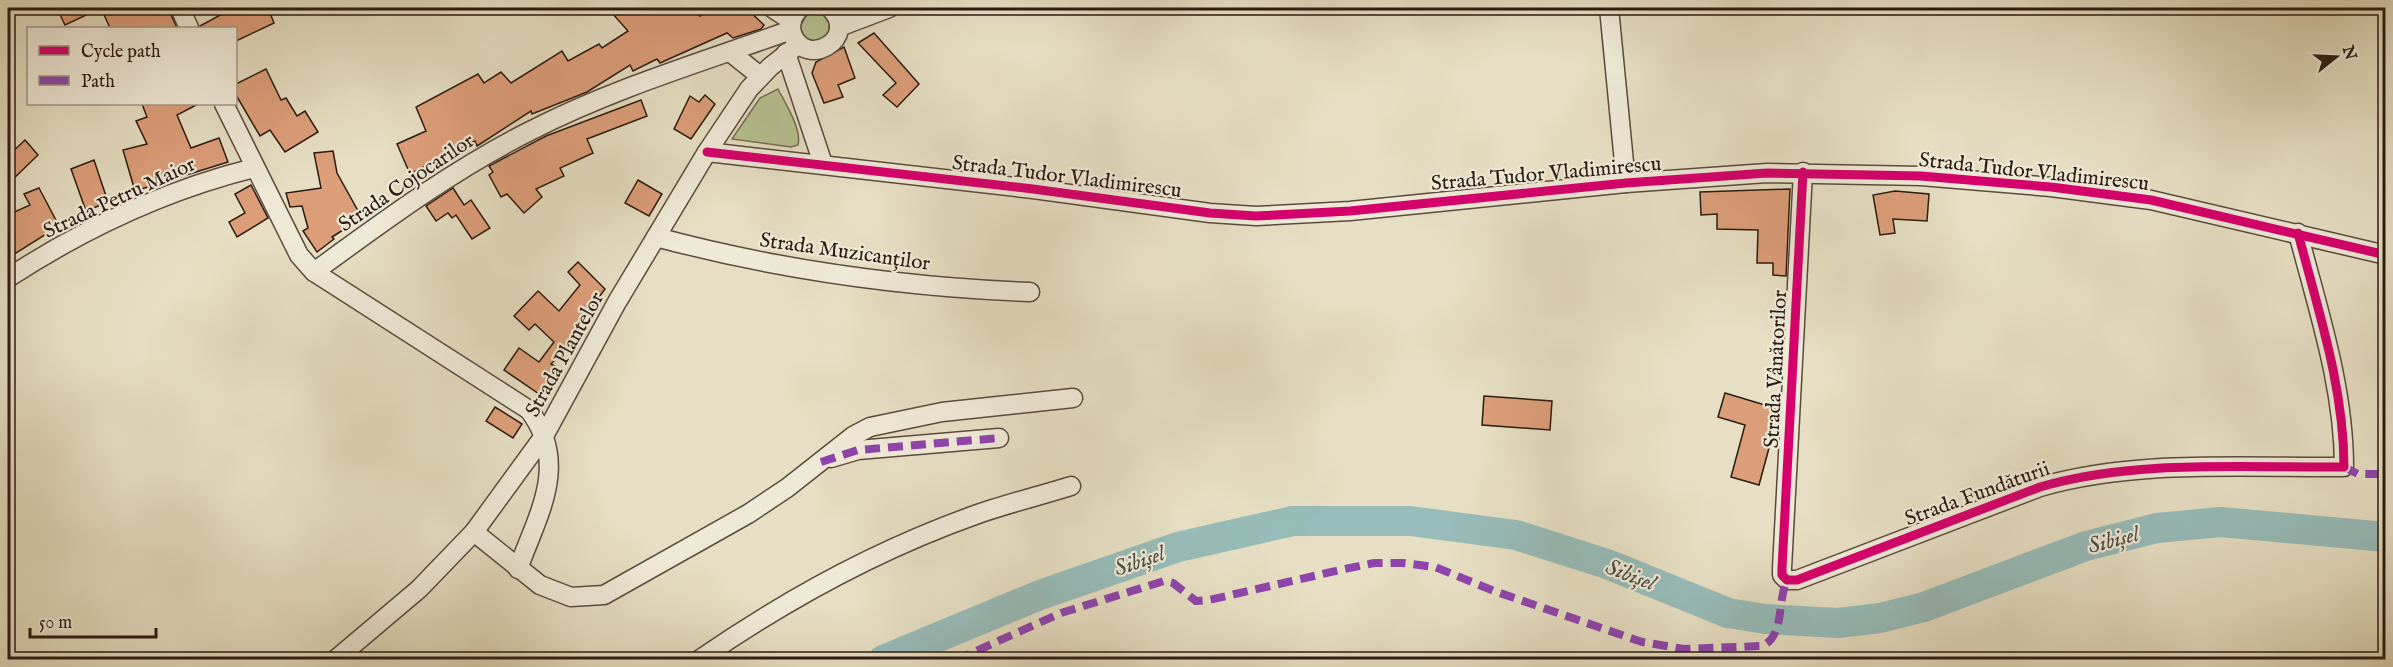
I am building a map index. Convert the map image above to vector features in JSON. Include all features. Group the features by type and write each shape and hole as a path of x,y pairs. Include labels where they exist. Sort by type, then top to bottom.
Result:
{"street":[{"path":"180,8 189,27"},
{"path":"772,8 813,50 821,50 834,41 839,27 838,19 830,8"},
{"path":"839,27 889,8"},
{"path":"1609,8 1626,183"},
{"path":"794,31 823,164"},
{"name":"Strada Cojocarilor","path":"314,272 460,171 533,129 597,101 794,31"},
{"name":"Strada Plantelor","path":"335,660 419,589 474,532 544,436 656,237 707,152 794,31"},
{"path":"730,52 760,76"},
{"path":"224,105 299,255 314,272 529,410 544,436 551,466 549,484 518,569"},
{"name":"Strada Tudor Vladimirescu","path":"707,152 823,164 1210,213 1256,216 1350,211 1626,183 1803,172 1931,177 2099,192 2186,207 2385,255"},
{"name":"Strada Petru Maior","path":"8,278 54,249 135,209 213,178 254,168"},
{"name":"Strada Vânătorilor","path":"1782,568 1803,172"},
{"name":"Strada Fundăturii","path":"1782,568 1782,575 1787,580 1797,580 2040,487 2075,477 2136,470 2344,467 2342,423 2332,360 2298,233"},
{"name":"Strada Muzicanților","path":"656,237 719,254 867,280 1030,292"},
{"path":"474,532 518,569 555,592 571,597 604,595 748,514 853,436 870,426 953,411 1073,398"},
{"path":"821,462 858,450 999,438"},
{"path":"699,660 784,604 897,549 975,515 1071,486"}],"green space":[{"path":"811,8 822,9 832,19 828,37 810,43 797,31"},
{"path":"778,89 798,131 798,145 791,147 732,139 760,98"}],"building":[{"path":"57,8 101,8 65,25"},
{"path":"101,8 168,8 177,27 110,27"},
{"path":"233,8 268,8 274,23 237,41 237,27 200,26"},
{"path":"620,8 693,8 700,16 707,8 746,8 764,25 761,29 733,38 727,33 660,63 657,59 633,71 630,65 587,92 532,114 531,111 477,146 475,141 410,174 397,144 426,131 416,107 478,74 484,83 501,72 511,83 562,51 568,61 599,44 602,48 628,31 612,13"},
{"path":"874,33 919,84 897,107 883,95 896,83 858,43"},
{"path":"844,47 855,78 838,85 843,97 824,103 812,73 816,62"},
{"path":"266,69 281,100 286,98 297,116 305,111 318,132 285,152 270,130 260,136 237,97 237,84"},
{"path":"705,95 715,104 691,139 674,129 690,96 699,102"},
{"path":"641,100 647,116 587,139 593,153 560,168 564,176 536,189 542,197 524,213 507,194 501,197 489,175 493,172 489,166 546,136"},
{"path":"142,105 196,105 177,115 191,148 219,138 228,162 135,191 123,150 147,144 136,121 147,117"},
{"path":"25,140 38,155 8,184 8,156"},
{"path":"333,151 337,173 362,218 332,237 334,239 317,252 303,231 308,228 302,206 290,207 286,193 321,188 314,153"},
{"path":"94,160 108,202 86,211 71,169"},
{"path":"638,180 662,194 649,216 625,203"},
{"path":"251,185 268,218 237,237 229,222 245,213 235,194"},
{"path":"39,188 59,226 8,258 8,215 30,205 24,194"},
{"path":"453,188 464,205 471,200 490,228 472,239 456,215 452,218 448,213 436,221 426,206"},
{"path":"1790,189 1786,276 1773,275 1773,263 1757,263 1758,230 1717,229 1717,214 1701,215 1700,192"},
{"path":"1895,191 1929,194 1927,221 1893,219 1895,233 1880,235 1873,195"},
{"path":"578,262 605,289 577,327 581,331 551,364 558,368 555,373 557,375 542,396 504,370 519,348 539,362 554,342 535,324 529,330 514,316 538,291 559,311 580,285 568,272"},
{"path":"1725,393 1775,408 1764,447 1769,448 1759,485 1731,477 1745,425 1718,417"},
{"path":"1484,396 1552,401 1550,430 1482,425"},
{"path":"495,407 522,424 513,438 486,421"}],"waterway":[{"name":"Sibișel","path":"883,660 1040,595 1178,547 1293,521 1410,521 1516,535 1607,564 1728,613 1765,619 1838,623 1880,618 1924,607 2086,546 2157,528 2221,522 2386,537"}],"marked path":[{"path":"821,462 858,450 999,438"},
{"path":"2344,467 2358,474 2386,474"},
{"path":"956,660 1061,613 1164,581 1173,583 1196,601 1209,600 1374,563 1403,563 1435,567 1494,591 1642,642 1684,649 1762,646 1774,634 1787,580"}],"cycle path":[{"path":"707,152 1033,189 1210,213 1256,216 1350,211 1626,183 1767,173 1921,176 2051,187 2151,200 2386,255"},
{"path":"1803,172 1782,568 1782,575 1787,580 1797,580 2040,487 2077,478 2114,472 2191,467 2344,467 2343,437 2335,378 2298,233"}]}
